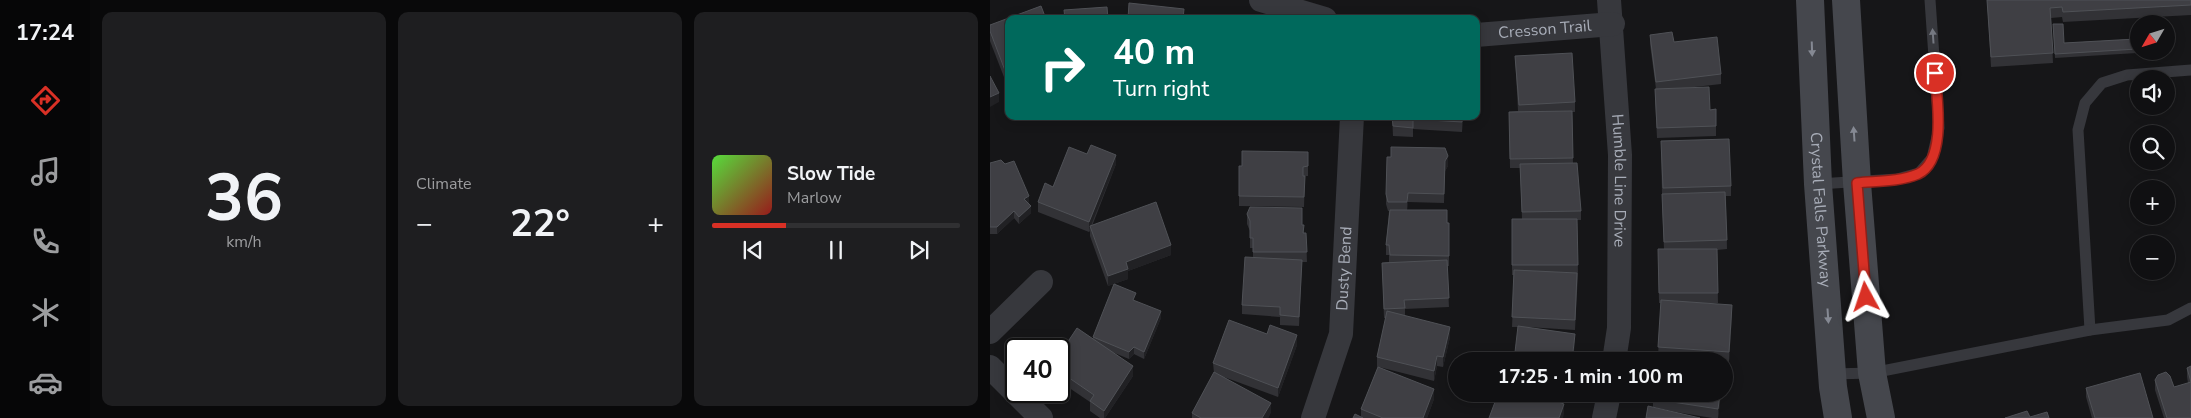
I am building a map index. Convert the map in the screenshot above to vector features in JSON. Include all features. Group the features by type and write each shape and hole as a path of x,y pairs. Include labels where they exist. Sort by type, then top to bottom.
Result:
{"street":[{"path":"1261,0 1312,15"},
{"name":"Humble Line Drive","path":"1610,0 1620,155 1619,328 1615,352"},
{"name":"Crystal Falls Parkway","path":"1810,0 1818,184 1832,374 1838,418"},
{"path":"1846,0 1857,183 1872,373 1881,418"},
{"name":"Cresson Trail","path":"1480,35 1612,24"},
{"name":"Dusty Bend","path":"1313,418 1341,334 1352,120"},
{"path":"990,332 1041,282"},
{"path":"990,367 1041,418"},
{"path":"1604,418 1607,402"}],"lane":[{"path":"1818,184 1896,179 1919,173 1932,158 1939,128 1930,0"},
{"path":"2090,330 2078,130 2085,103 2102,82 2126,75 2191,70"},
{"path":"1832,374 1872,373 2090,330 2168,320 2191,308"}],"building":[{"path":"1987,0 2191,0 2191,5 2063,12 2062,7 2050,8 2053,53 1991,57"},
{"path":"1129,3 1184,9 1183,15 1128,15"},
{"path":"1041,6 1044,15 1017,15"},
{"path":"1107,7 1108,15 1065,15 1064,10"},
{"path":"1005,19 1005,70 990,31 990,25"},
{"path":"2053,24 2063,24 2064,43 2130,39 2130,49 2055,54"},
{"path":"1672,32 1674,42 1717,37 1721,74 1656,82 1650,35"},
{"path":"1572,53 1575,102 1519,105 1515,56"},
{"path":"990,76 999,93 990,97"},
{"path":"1709,87 1710,110 1716,109 1716,126 1657,128 1655,89"},
{"path":"1572,111 1573,158 1510,159 1509,112"},
{"path":"1392,120 1413,120 1413,128 1393,126"},
{"path":"1429,120 1462,120 1462,122"},
{"path":"1729,139 1731,186 1663,188 1661,141"},
{"path":"1091,145 1116,155 1089,222 1038,202 1045,183 1053,187 1069,147 1087,154"},
{"path":"1391,147 1445,148 1448,156 1445,161 1444,194 1408,193 1407,202 1388,202 1386,194 1387,157 1391,157"},
{"path":"1242,151 1308,152 1308,166 1303,167 1303,176 1305,176 1304,197 1239,196 1239,166 1242,166"},
{"path":"1001,160 1005,164 1014,161 1029,196 1024,199 1031,206 1019,217 1014,211 997,227 990,227 990,163"},
{"path":"1577,163 1581,211 1522,212 1520,164"},
{"path":"1725,192 1727,240 1664,242 1662,194"},
{"path":"1156,202 1171,245 1126,262 1128,269 1108,276 1090,226"},
{"path":"1250,207 1302,208 1302,225 1304,225 1303,233 1306,233 1307,252 1253,252 1253,238 1250,238 1250,221 1247,214"},
{"path":"1390,210 1447,210 1449,256 1390,255 1389,245 1386,245"},
{"path":"1512,219 1577,219 1578,265 1512,265"},
{"path":"1658,249 1717,249 1718,293 1659,293"},
{"path":"1245,257 1302,260 1299,317 1280,315 1280,307 1242,305"},
{"path":"1447,260 1449,298 1404,300 1405,308 1384,309 1382,263"},
{"path":"1514,270 1577,273 1575,320 1512,317"},
{"path":"1114,284 1136,293 1133,300 1161,311 1144,352 1134,347 1129,352 1093,337"},
{"path":"1661,300 1732,305 1729,352 1658,347"},
{"path":"1387,311 1450,327 1443,357 1437,356 1434,371 1377,357"},
{"path":"1229,320 1267,334 1270,325 1297,335 1278,388 1213,363"},
{"path":"1518,326 1575,334 1573,352 1515,352"},
{"path":"1077,328 1133,366 1104,411 1090,401 1094,395 1070,379 1070,338"},
{"path":"2191,366 2191,382 2187,368"},
{"path":"1378,367 1434,389 1423,418 1383,418 1361,409"},
{"path":"1214,372 1271,403 1262,418 1201,418 1192,413"},
{"path":"2166,372 2170,376 2174,387 2191,382 2191,418 2167,418 2155,380 2158,375"},
{"path":"2140,373 2153,418 2095,418 2086,388"},
{"path":"1495,402 1558,402 1564,404 1559,418 1489,418"},
{"path":"1672,402 1719,402 1718,409"},
{"path":"1648,406 1700,418 1646,418"},
{"path":"2027,411 2030,417 2047,412 2049,418 2005,418"},
{"path":"1355,414 1363,418 1353,418"}],"route":[{"path":"1866,297 1857,183 1896,179 1919,173 1932,158 1939,128 1935,73"}]}
